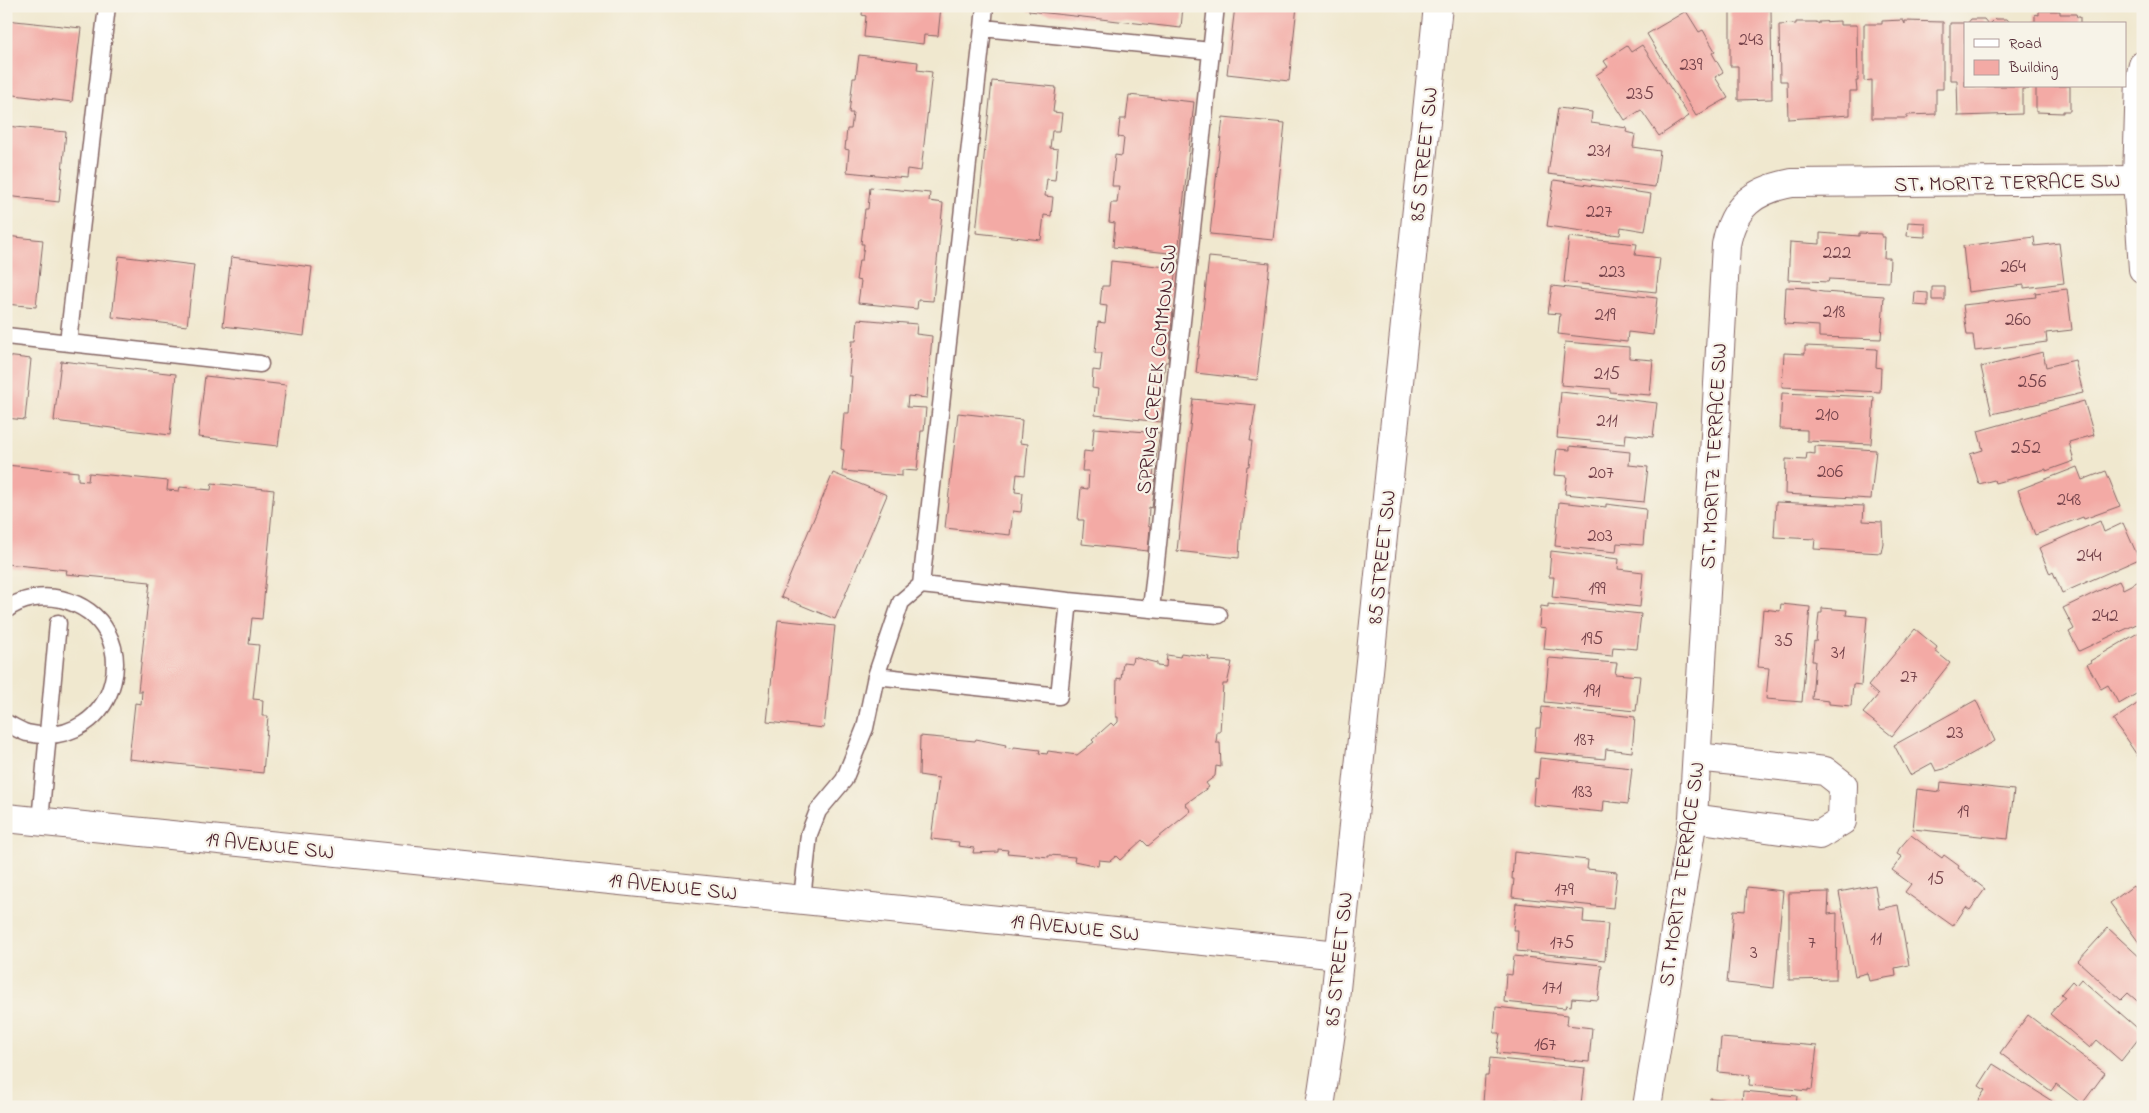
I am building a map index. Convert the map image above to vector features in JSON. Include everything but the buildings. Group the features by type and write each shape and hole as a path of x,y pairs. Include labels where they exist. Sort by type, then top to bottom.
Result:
{"street":[{"name":"85 STREET SW","path":"1320,1107 1339,955 1438,6"},
{"path":"2143,65 2140,78 2137,180 2143,268"},
{"name":"ST. MORITZ TERRACE SW","path":"1647,1107 1692,818 1726,245 1728,233 1736,215 1745,203 1755,196 1773,187 1792,183 2137,180"},
{"path":"1692,818 1819,835 1842,821 1844,784 1825,771 1697,757"},
{"name":"19 AVENUE SW","path":"6,818 1339,955"}],"lane":[{"path":"68,342 107,6"},
{"path":"802,899 809,834 818,811 844,780 865,728 876,676 901,602 921,585 985,6"},
{"name":"SPRING CREEK COMMON SW","path":"1151,609 1216,6"},
{"path":"983,28 1212,51"},
{"path":"6,336 260,364"},
{"path":"921,585 1219,615"},
{"path":"6,610 29,599 51,597 74,602 94,615 108,634 115,656 115,680 106,702 91,720 70,732 47,735 25,732 6,723"},
{"path":"876,676 1059,696 1069,600"},
{"path":"40,822 58,623"}]}
